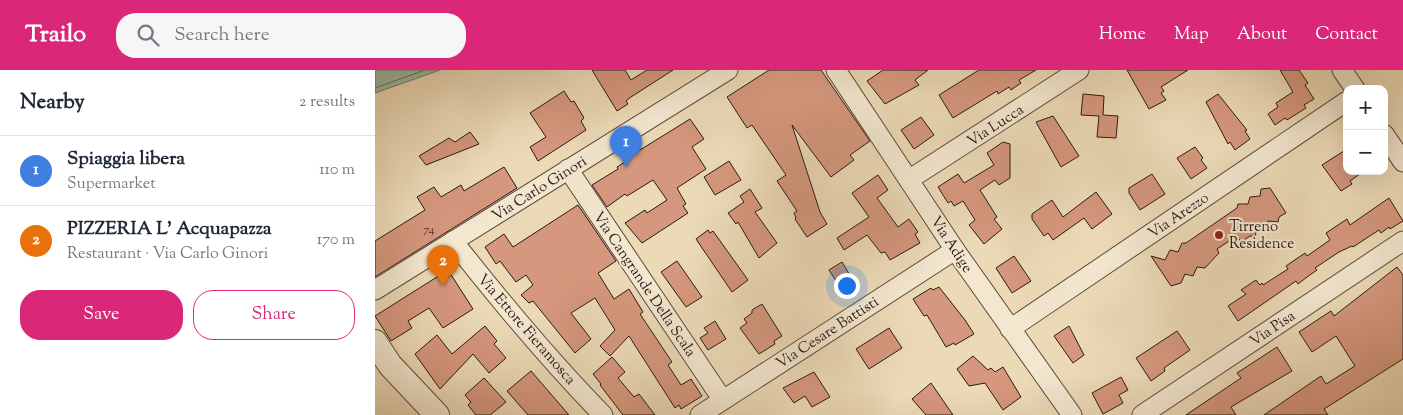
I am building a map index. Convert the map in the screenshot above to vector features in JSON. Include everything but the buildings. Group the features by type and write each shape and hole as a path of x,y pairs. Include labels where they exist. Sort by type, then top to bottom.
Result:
{"street":[{"name":"Via Carlo Ginori","path":"375,290 728,70"},
{"name":"Via Adige","path":"836,70 910,179 955,250 1072,415"},
{"name":"Via Lucca","path":"910,179 1079,70"},
{"path":"1342,70 1352,85"},
{"name":"Via Arezzo","path":"1010,329 1343,104"},
{"path":"1388,140 1403,162"},
{"name":"Via Cangrande Della Scala","path":"569,169 722,399"},
{"name":"Via Ettore Fieramosca","path":"453,241 556,366 603,415"},
{"name":"Via Pisa","path":"1142,415 1403,241"},
{"name":"Via Cesare Battisti","path":"699,415 955,250"},
{"path":"375,342 390,365 437,415"}],"water":[{"path":"375,70 440,70 375,93"}],"place":[{"name":"Spiaggia libera","path":"626,167"},
{"name":"Tirreno Residence","path":"1219,235"},
{"name":"PIZZERIA L' Acquapazza","path":"443,286"}]}
